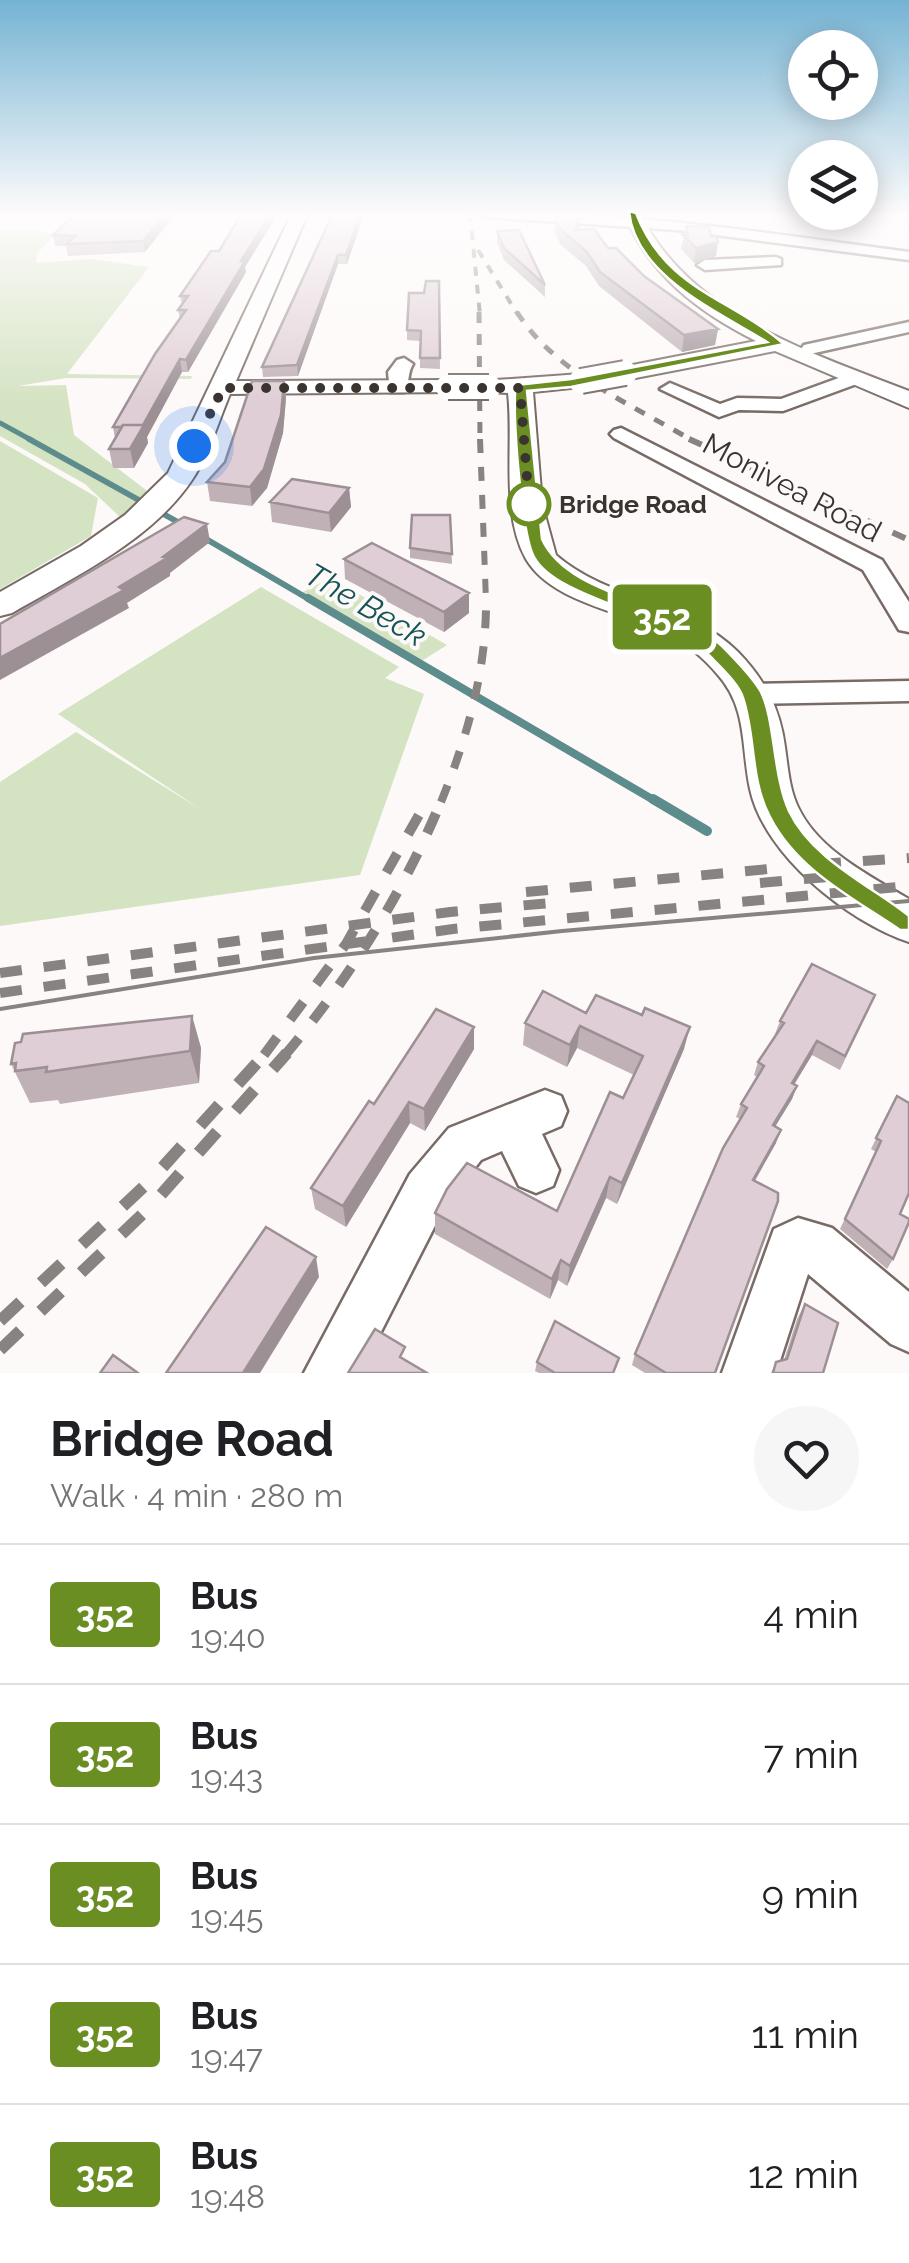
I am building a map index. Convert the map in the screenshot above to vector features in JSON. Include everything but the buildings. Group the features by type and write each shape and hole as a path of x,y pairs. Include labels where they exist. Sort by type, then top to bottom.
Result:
{"street":[{"path":"0,606 92,553 146,512 184,469 269,277"},
{"path":"675,277 778,344 909,400"},
{"path":"810,349 909,327"},
{"path":"877,334 909,346"},
{"path":"223,388 401,376 448,388 505,388 581,381 778,344"},
{"path":"670,389 719,410 737,404 782,406 855,378"},
{"path":"505,388 530,516 543,560 569,579 676,623 714,649 752,694 766,773 779,814 792,835 816,861 909,923"},
{"name":"Monivea Road","path":"621,434 873,565 909,624"},
{"path":"752,694 909,691"},
{"path":"331,1373 427,1190 465,1144 528,1118 536,1170"},
{"path":"749,1373 792,1247 798,1243 814,1246 909,1326"}],"green space":[{"path":"0,277 141,277 67,374 192,376 191,379 66,378 18,386 66,385 74,435 146,490 152,505 121,518 85,484 0,436"},
{"path":"0,441 98,498 91,536 0,589"},
{"path":"330,578 447,645 417,664 301,593"},
{"path":"261,587 399,667 385,678 424,694 360,875 0,926 0,782 76,732 200,809 58,714"}],"waterway":[{"name":"The Beck","path":"0,423 33,441"},
{"name":"The Beck","path":"29,439 146,504"},
{"name":"The Beck","path":"158,511 185,526"},
{"name":"The Beck","path":"201,536 312,601"},
{"name":"The Beck","path":"308,598 657,802"},
{"name":"The Beck","path":"653,799 707,831"}],"tram line":[{"path":"0,1009 314,958 562,931 909,901"}],"railway":[{"path":"476,277 480,315"},
{"path":"495,277 518,315"},
{"path":"479,312 480,441"},
{"path":"517,312 533,334 574,370 692,440"},
{"path":"480,439 486,600"},
{"path":"692,440 909,540"},
{"path":"441,802 474,703 486,600"},
{"path":"357,925 428,799"},
{"path":"380,922 442,799"},
{"path":"819,864 909,858"},
{"path":"526,892 779,868"},
{"path":"760,883 839,876"},
{"path":"368,941 453,929 909,886"},
{"path":"380,922 550,903"},
{"path":"357,925 380,922"},
{"path":"368,941 380,922"},
{"path":"0,973 357,925"},
{"path":"346,944 357,925"},
{"path":"285,1055 368,941"},
{"path":"346,944 368,941"},
{"path":"0,993 346,944"},
{"path":"264,1055 346,944"},
{"path":"0,1321 151,1180 266,1053"},
{"path":"0,1350 151,1206 287,1053"}],"bus line":[{"name":"352","path":"675,277 778,344 571,383 520,388 534,539 543,560 569,579 676,623 714,649 752,694 766,773 779,814 792,835 816,861 909,923"}],"place":[{"name":"Bridge Road","path":"529,504"}],"route":[{"path":"194,446 223,388 520,388 529,504"}]}
